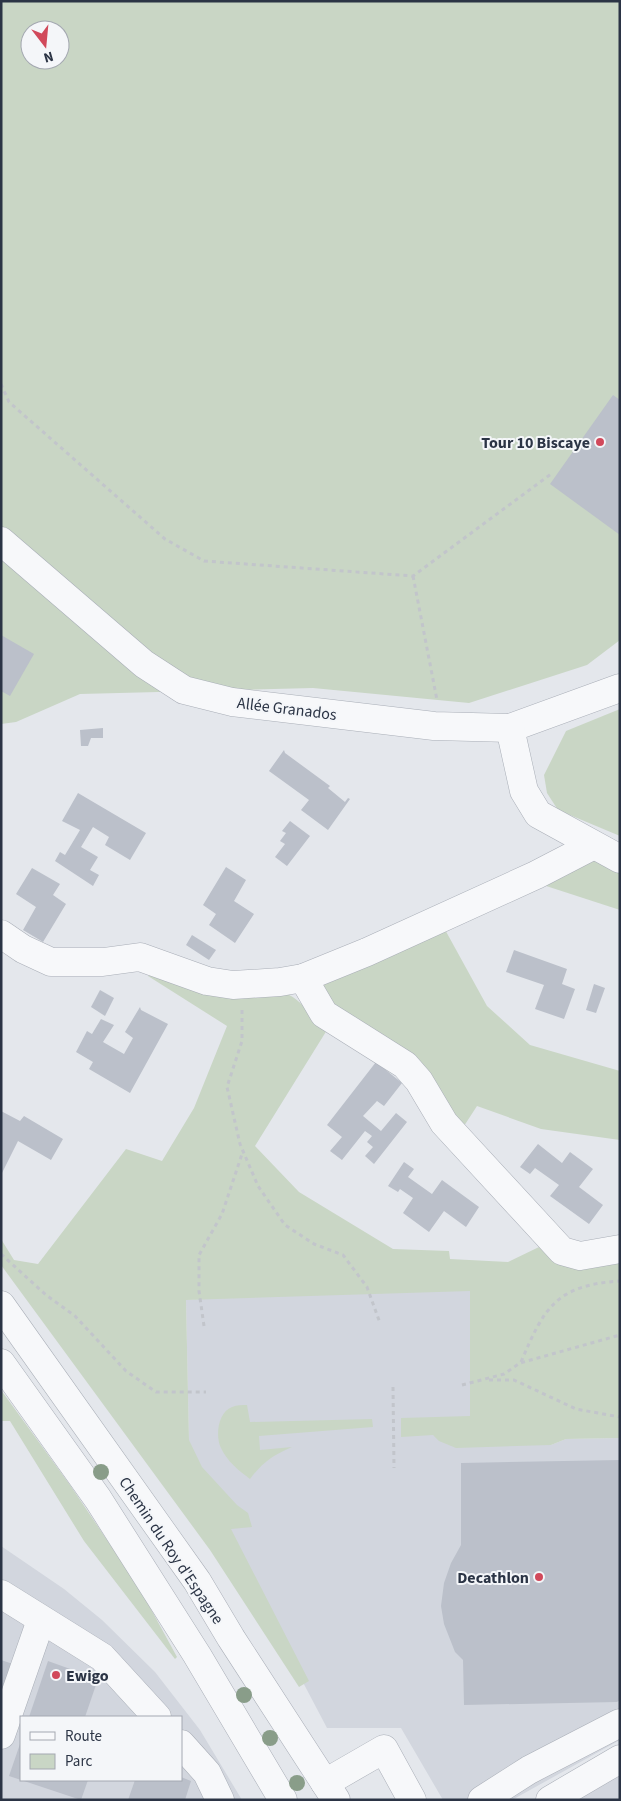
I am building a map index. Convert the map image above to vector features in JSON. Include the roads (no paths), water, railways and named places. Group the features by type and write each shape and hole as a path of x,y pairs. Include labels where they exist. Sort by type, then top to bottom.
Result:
{"street":[{"name":"Allée Granados","path":"1,540 144,664 184,690 232,702 434,726 510,728 620,688"},
{"path":"510,728 524,792 538,814 592,846 620,859"},
{"path":"1,934 23,949 51,962 103,962 140,957 207,981 233,985 280,982 303,978 520,883 592,846"},
{"path":"303,978 324,1014 405,1065 419,1081 444,1123 562,1251 580,1256 620,1249"},
{"name":"Chemin du Roy d'Espagne","path":"1,1305 197,1581 231,1638 330,1791"},
{"name":"Chemin du Roy d'Espagne","path":"1,1363 98,1498 197,1655 283,1800"},
{"path":"1,1594 102,1657 156,1716"},
{"path":"1,1735 41,1620"},
{"path":"197,1655 201,1641 214,1634 231,1638"},
{"path":"482,1800 530,1770 620,1724"},
{"path":"182,1745 207,1773 220,1800"},
{"path":"330,1791 384,1749 400,1774 412,1800"},
{"path":"550,1800 620,1760"}],"place":[{"name":"Tour 10 Biscaye","path":"600,442"},
{"name":"Decathlon","path":"539,1577"},
{"name":"Ewigo","path":"56,1675"}]}
